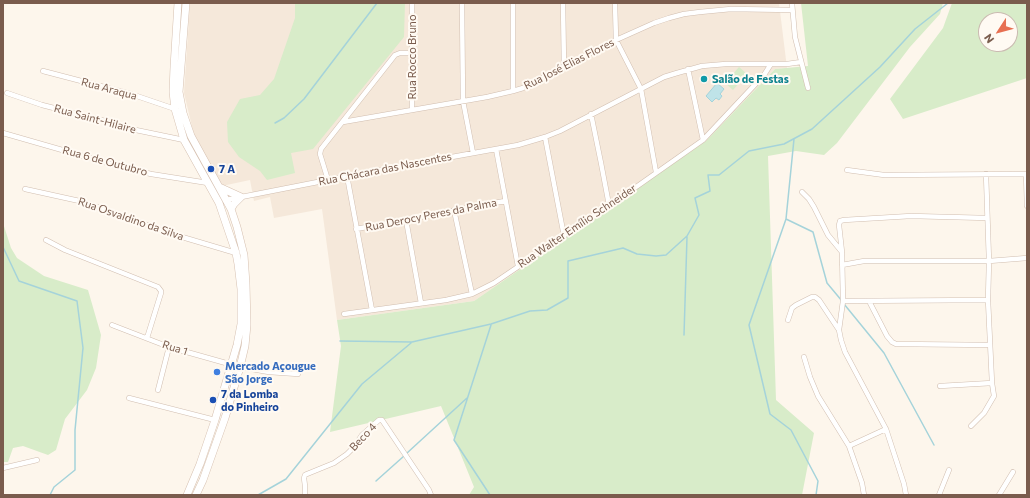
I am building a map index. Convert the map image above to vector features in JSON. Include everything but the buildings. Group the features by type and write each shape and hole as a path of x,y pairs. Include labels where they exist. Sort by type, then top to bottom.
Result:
{"main road":[{"path":"178,3 177,67 183,113 191,136 226,200 237,226 244,254 246,284 247,325 245,346 225,418 203,480 196,495"},
{"path":"186,3 173,92 175,109 184,140 218,203 236,253"},
{"path":"187,495 200,464 215,420 232,365 241,324 241,289 238,264 226,200 193,155"},
{"path":"219,187 241,197 234,204 231,210"}],"street":[{"name":"Rua Rocco Bruno","path":"412,3 412,110"},
{"path":"462,3 463,102 473,153"},
{"path":"513,3 513,91"},
{"path":"563,3 564,66"},
{"path":"615,3 616,40 641,89 656,172"},
{"path":"792,3 795,37 808,88"},
{"name":"Rua José Elias Flores","path":"343,122 463,102 523,88 616,40 654,23 684,14 731,9 792,10"},
{"path":"328,180 320,152 321,149 395,55 400,53 412,54"},
{"name":"Rua Chácara das Nascentes","path":"226,200 346,176 518,145 560,131 664,77 688,69 713,65 787,64 801,62"},
{"name":"Rua Walter Emílio Schneider","path":"344,314 446,300 472,294 494,283 609,206 703,140 764,75 771,64"},
{"path":"688,69 703,140"},
{"name":"Rua Araqua","path":"43,71 131,94 175,109"},
{"name":"Rua Saint-Hilaire","path":"7,93 42,105 131,129 184,140"},
{"path":"591,114 609,206"},
{"name":"Rua 6 de Outubro","path":"3,133 111,164 145,172 208,183"},
{"path":"545,137 564,236"},
{"path":"496,149 518,266"},
{"path":"847,170 884,175 1027,174 1027,206"},
{"path":"971,426 984,413 994,396 988,300 989,260 986,174"},
{"path":"346,176 372,310"},
{"name":"Rua Osvaldino da Silva","path":"25,189 84,202 172,234 236,253"},
{"path":"802,192 814,207 828,235 842,252"},
{"name":"Rua Derocy Peres da Palma","path":"356,229 505,201"},
{"path":"454,210 472,294"},
{"path":"906,495 904,484 886,429 845,352 841,340 839,330 843,301 842,252 838,225 840,221 844,220 911,216 987,218"},
{"path":"406,220 421,303"},
{"path":"46,240 65,250 158,287 161,294 147,338"},
{"path":"842,265 864,261 989,260 1027,258"},
{"path":"788,320 792,308 812,297 815,297 819,300 839,330"},
{"path":"843,301 988,300"},
{"path":"869,301 887,336 896,344 990,345"},
{"name":"Rua 1","path":"112,325 169,347 232,365 269,372 298,374"},
{"path":"158,390 169,347"},
{"path":"804,357 818,396 849,446 862,483 864,495"},
{"path":"940,386 992,383"},
{"path":"129,398 215,420"},
{"name":"Beco 4","path":"305,495 306,486 304,478 306,474 334,463 347,454 362,435 379,420 382,420 431,495"},
{"path":"849,446 886,429"},
{"path":"3,468 37,460"},
{"path":"939,495 949,470"},
{"path":"1000,495 1013,472"}],"shaded area":[{"path":"190,3 779,3 787,68 775,69 706,141 474,301 337,320 322,209 274,218 270,197 254,201 250,180 222,186 194,135 184,93"}],"green space":[{"path":"295,3 405,3 404,37 313,149 291,153 295,173 267,180 260,171 239,157 228,142 227,122 240,99 260,95 274,79 295,18"},
{"path":"801,3 943,3 940,14 910,47 837,143 824,155 796,151 768,156 776,400 814,433 802,495 469,495 474,487 441,406 330,432 341,346 337,320 474,301 706,141 775,69 808,66"},
{"path":"952,3 1027,3 1027,78 903,119 890,99 943,28"},
{"path":"739,67 747,74 733,90 725,83"},
{"path":"3,223 11,248 17,258 44,276 88,290 101,335 96,368 87,390 65,419 56,450 48,455 23,446 13,448 8,462 3,462"}],"water":[{"path":"717,83 724,89 720,94 722,96 719,100 716,98 712,102 706,96"}],"waterway":[{"path":"275,123 284,118 304,99 377,3"},
{"path":"340,341 412,342 491,324 530,311 547,310 568,298 568,261 623,248 637,254 656,256 666,255 687,236 699,215 695,198 710,191 708,175 719,175 749,151 784,144 812,129 880,67 915,29 948,3"},
{"path":"794,139 786,219 749,325 770,414 791,430 818,481 816,495"},
{"path":"786,219 813,232 827,283 842,301"},
{"path":"684,335 687,237"},
{"path":"3,247 19,281 77,301 83,348 75,430 75,470 54,487 50,495"},
{"path":"844,304 884,353 934,445"},
{"path":"490,495 454,440 491,325"},
{"path":"258,495 286,479 362,384 411,343"},
{"path":"407,453 467,398"},
{"path":"376,481 404,456"}],"place":[{"name":"Salão de Festas","path":"704,79"},
{"name":"7 A","path":"211,169"},
{"name":"Mercado Açougue São Jorge","path":"217,372"},
{"name":"7 da Lomba do Pinheiro","path":"213,400"}]}
